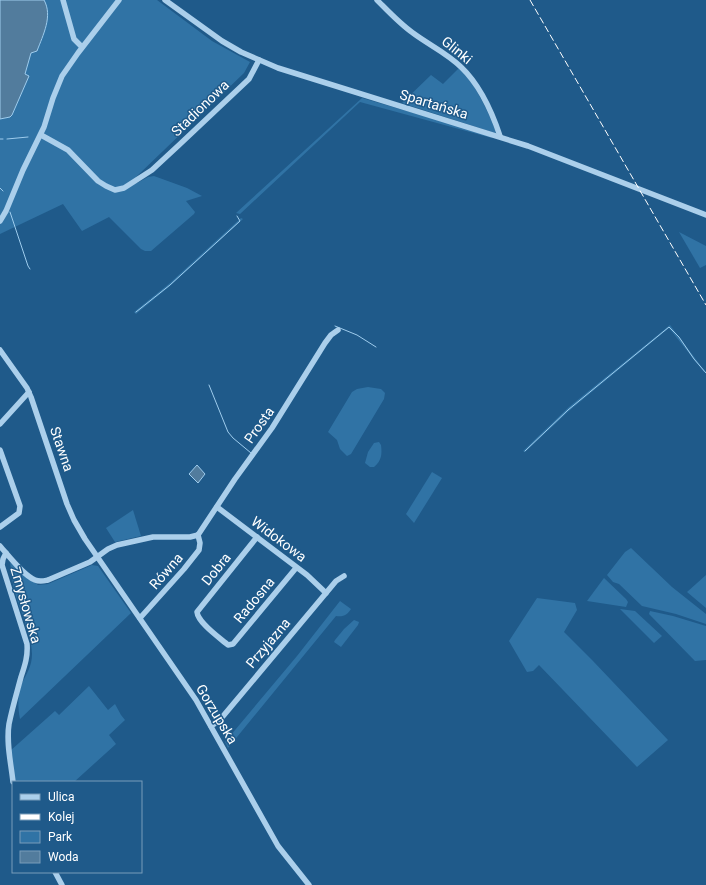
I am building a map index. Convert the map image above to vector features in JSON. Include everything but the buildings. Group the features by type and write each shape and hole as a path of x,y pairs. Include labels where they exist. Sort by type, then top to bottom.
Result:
{"street":[{"path":"63,0 74,39 82,47"},
{"path":"0,221 41,135 59,82 70,63 118,0"},
{"name":"Spartańska","path":"165,0 217,38 241,52 278,68 500,136 706,215"},
{"name":"Glinki","path":"377,0 412,32 448,55 462,67 486,102 500,136"},
{"name":"Stadionowa","path":"41,135 68,150 101,184 110,188 119,189 127,187 152,170 249,79 259,60"},
{"name":"Prosta","path":"198,535 276,423 325,343 331,335 338,330"},
{"name":"Stawna","path":"0,350 29,392 72,515 85,539 98,558"},
{"path":"0,424 29,392"},
{"path":"0,450 20,506 18,513 0,527"},
{"name":"Widokowa","path":"217,507 310,578 326,593"},
{"path":"0,546 28,575 34,580 40,582 98,558 113,547 136,540 163,536 190,537 198,535"},
{"name":"Równa","path":"140,618 199,550 200,543 198,535"},
{"name":"Dobra","path":"228,645 204,624 197,616 197,612 257,537"},
{"name":"Zmysłowska","path":"6,553 2,565 28,650 26,664 21,677 8,732 8,748 13,781"},
{"name":"Gorzupska","path":"98,558 196,700 278,846 309,885"},
{"name":"Radosna","path":"228,645 233,644 296,568"},
{"name":"Przyjazna","path":"211,726 219,721 336,581 344,576"},
{"path":"56,873 62,885"}],"green space":[{"path":"0,0 157,0 212,41 250,62 244,73 136,177 137,183 148,177 154,176 187,188 202,196 186,201 195,212 194,214 151,251 141,249 109,217 82,231 63,204 0,234"},
{"path":"460,67 481,98 493,123 495,133 402,103 431,75 443,84"},
{"path":"362,98 490,135 492,138 360,102 240,214 236,213"},
{"path":"241,218 243,219 170,286 136,314 134,312 170,283"},
{"path":"679,232 706,246 706,265 700,268"},
{"path":"670,325 704,372 669,328 570,410 525,452 523,451 569,407"},
{"path":"368,387 381,389 385,393 384,399 351,454 347,456 340,449 337,440 328,432 352,392 357,389"},
{"path":"379,442 381,445 380,459 374,467 370,467 365,463 368,452 374,443"},
{"path":"432,472 442,478 414,523 406,514"},
{"path":"133,510 141,536 115,542 106,528"},
{"path":"631,548 672,587 706,614 706,624 676,614 642,606 619,584 613,582 607,575 625,552"},
{"path":"10,562 38,585 48,584 92,565 98,566 131,613 20,719 18,706 19,691 30,666 32,654 28,630 14,589"},
{"path":"706,575 706,608 687,592"},
{"path":"604,578 626,599 628,602 626,607 587,601"},
{"path":"537,598 575,603 577,610 564,632 668,740 637,767 539,665 533,671 527,672 509,641"},
{"path":"340,601 351,609 350,611 343,616 336,616 228,748 225,742 297,656"},
{"path":"620,609 635,611 662,636 654,643"},
{"path":"650,611 706,626 706,660 695,661 649,614"},
{"path":"354,620 359,622 358,625 341,647 334,642 344,629"},
{"path":"89,686 108,710 115,704 125,720 109,735 116,744 75,781 15,781 10,751 55,711 59,715"}],"water":[{"path":"0,0 44,0 48,12 46,26 37,51 31,53 25,74 29,76 12,115 10,117 0,119"},
{"path":"197,465 205,474 198,483 189,474"}],"waterway":[{"path":"7,139 28,137"},
{"path":"0,188 3,191"},
{"path":"10,212 30,269"},
{"path":"136,312 170,285 240,221 237,216"},
{"path":"335,326 357,335 376,347"},
{"path":"525,451 568,410 669,327 679,337 694,359 706,373"},
{"path":"209,385 228,432 251,453"}],"railway":[{"path":"530,0 706,305"}]}
